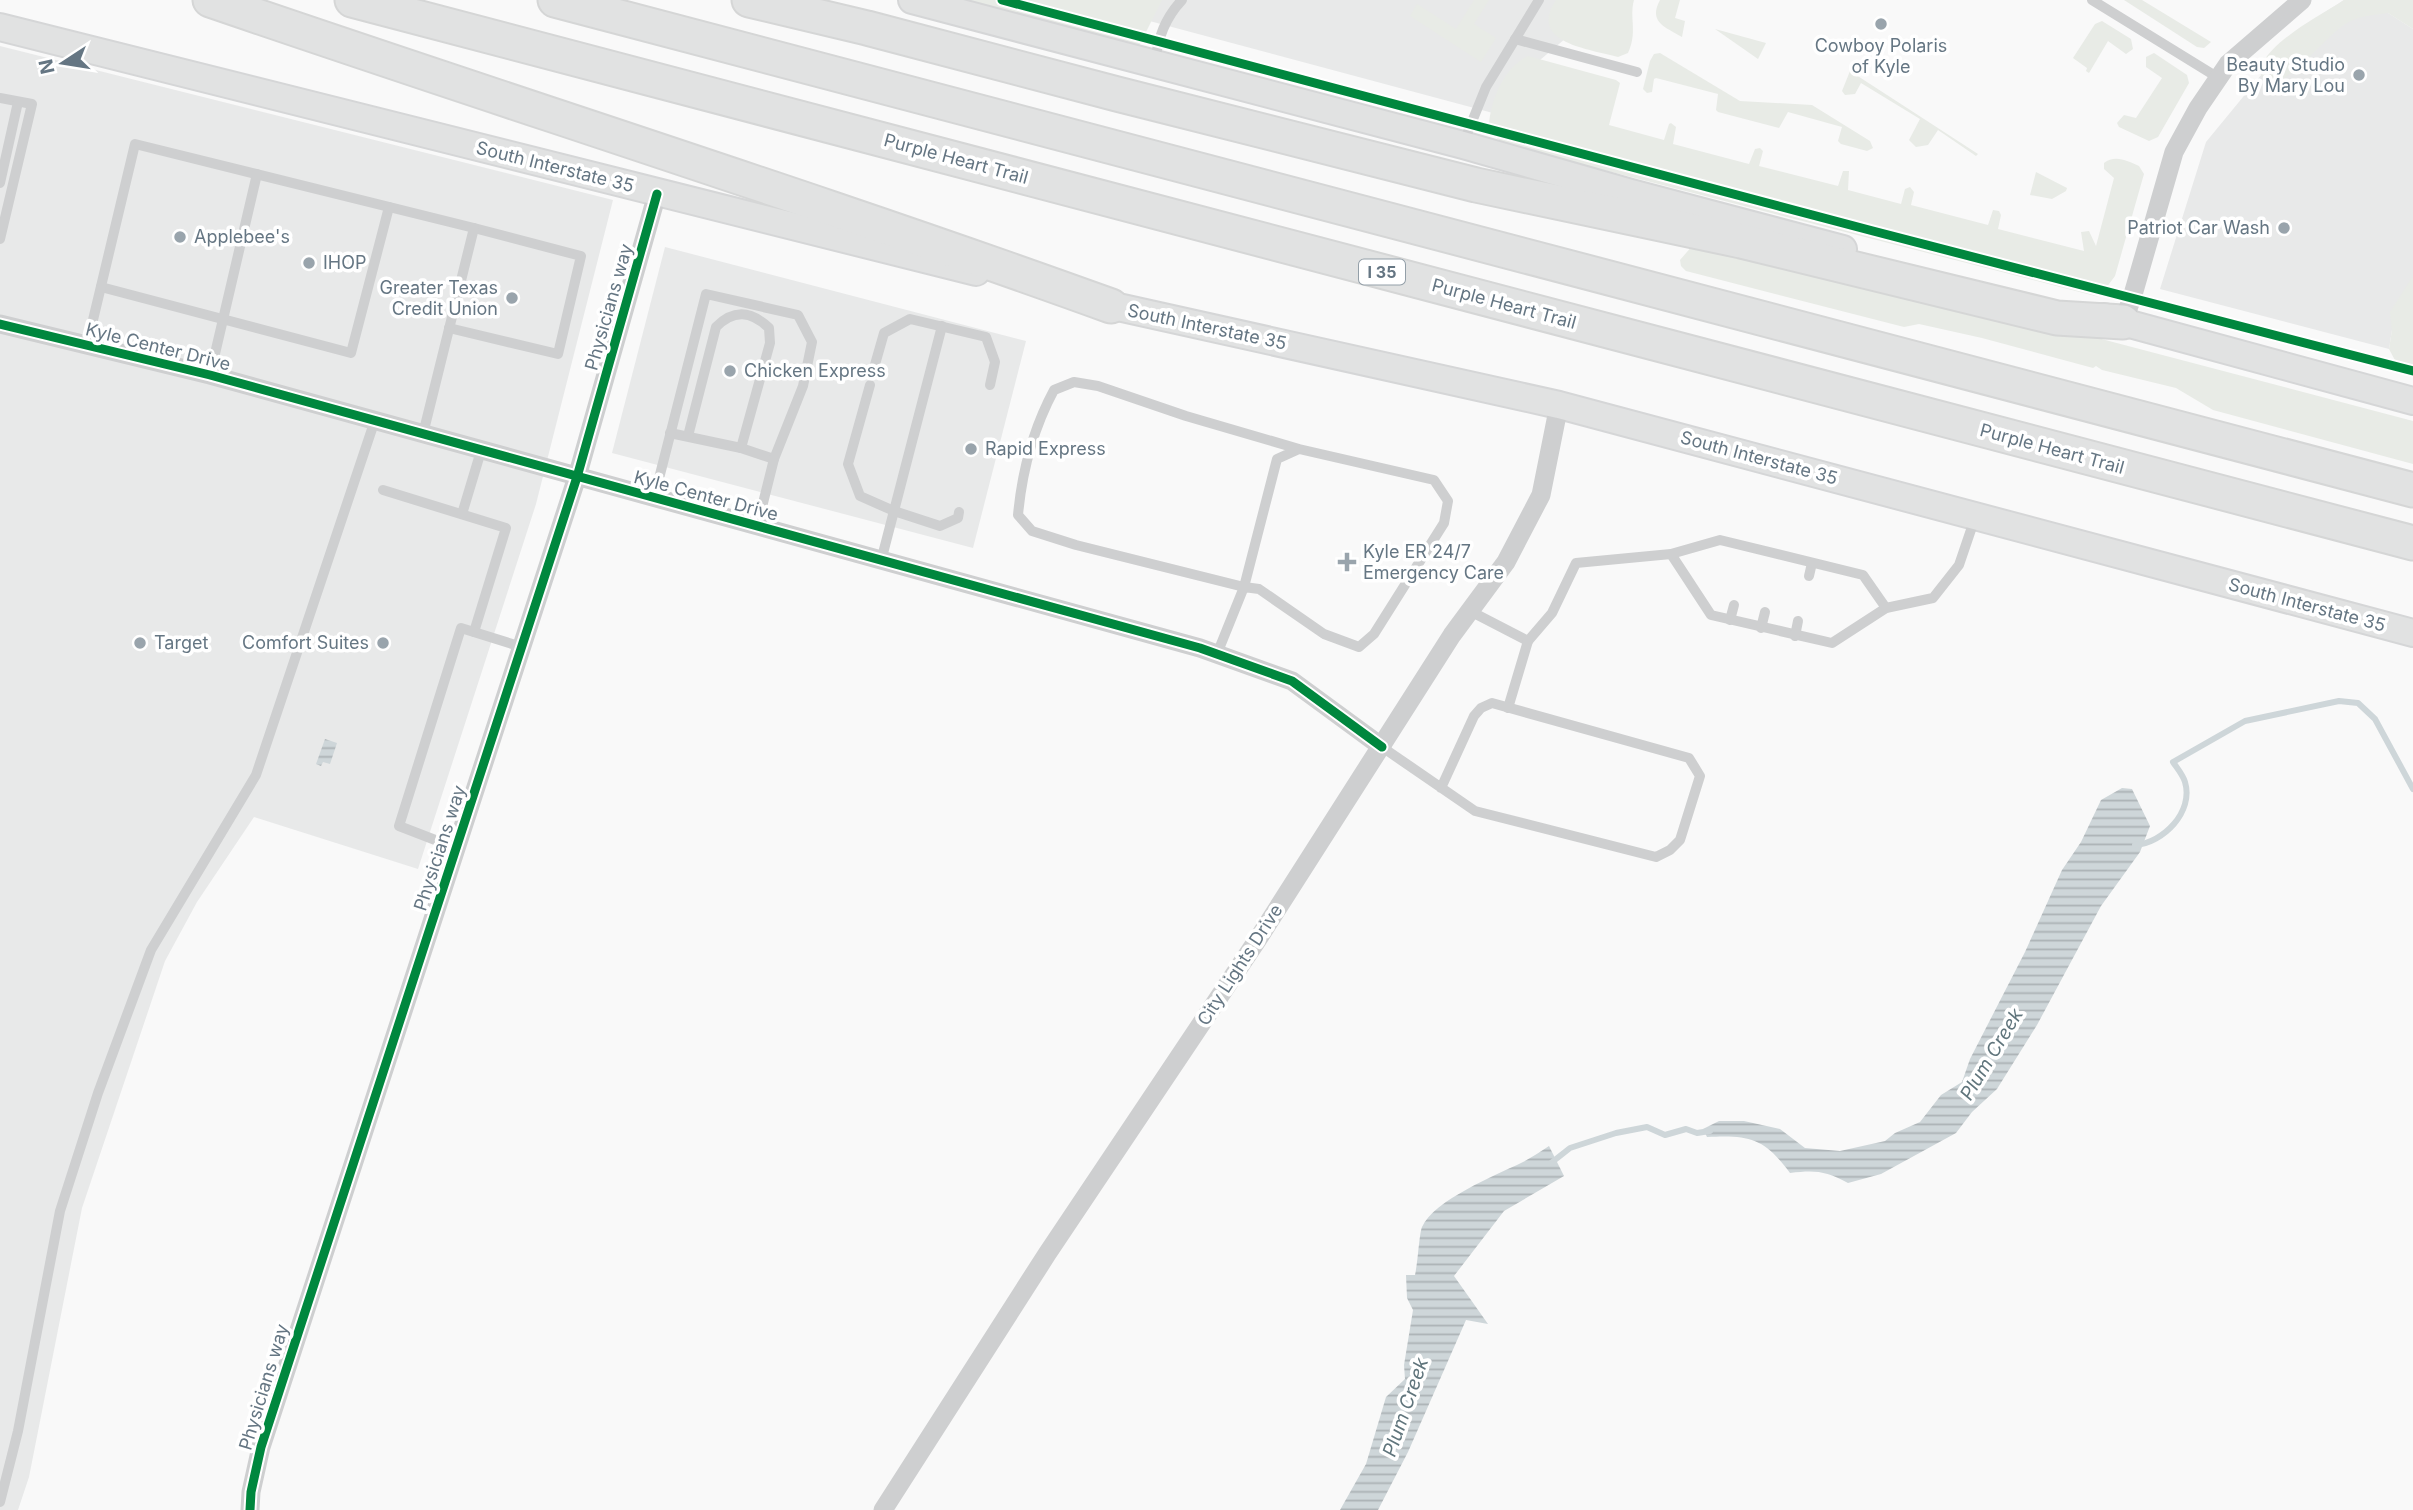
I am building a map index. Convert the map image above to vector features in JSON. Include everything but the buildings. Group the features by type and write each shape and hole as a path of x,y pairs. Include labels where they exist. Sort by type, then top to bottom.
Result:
{"highway":[{"path":"210,0 926,239 1111,306"},
{"name":"Purple Heart Trail","path":"352,0 2413,544"},
{"path":"555,0 2413,490"},
{"path":"749,0 1476,185 1741,241 2057,318 2123,322"}],"main road":[{"path":"926,2 2413,401"},
{"name":"South Interstate 35","path":"0,27 1111,306 1559,405 2413,633"}],"street":[{"path":"2123,322 2174,152 2217,77 2237,55 2302,0"},
{"name":"Physicians way","path":"250,1510 251,1492 261,1447 577,477 657,194"},
{"name":"Kyle Center Drive","path":"0,324 210,375 1217,654 1292,681 1382,747"},
{"name":"City Lights Drive","path":"883,1510 1047,1254 1258,939 1452,635 1506,562 1541,495 1559,405"}],"lane":[{"path":"1154,65 1157,43 1170,13 1182,0"},
{"path":"1463,145 1486,87 1539,0"},
{"path":"2092,0 2217,77"},
{"path":"1515,39 1637,72"},
{"path":"0,98 32,104 0,239"},
{"path":"0,183 18,102"},
{"path":"87,345 135,144 581,256 558,354 449,328"},
{"path":"210,375 257,174"},
{"path":"101,287 351,353 388,207"},
{"path":"423,434 474,228"},
{"path":"654,498 706,294 798,315 812,342 803,386 774,458 757,527"},
{"path":"688,436 716,327 725,317 741,314 758,318 769,328 770,343 741,448"},
{"path":"874,368 884,333 910,319 986,337 995,362 990,385"},
{"path":"881,561 942,326"},
{"path":"1074,382 1098,386 1186,416 1299,449 1434,480 1448,501 1444,523 1374,634 1359,647 1324,634 1259,589 1244,587 1076,545 1032,531 1018,515 1021,482 1041,414 1054,390 1074,382"},
{"path":"870,385 848,464 860,496 894,512 940,526 958,518 959,512"},
{"path":"0,1502 18,1431 61,1211 98,1093 150,950 256,775 375,420"},
{"path":"670,433 774,458"},
{"path":"1217,654 1244,587 1277,459 1299,449"},
{"path":"462,514 481,450"},
{"path":"383,490 506,528 474,632"},
{"path":"1671,554 1711,615 1832,643 1886,608 1933,598 1959,565 1976,516"},
{"path":"1508,708 1528,641 1552,613 1576,563 1671,554 1720,540 1863,575 1886,608"},
{"path":"1745,560 1748,547"},
{"path":"1776,568 1780,555"},
{"path":"1810,576 1812,563"},
{"path":"1730,620 1734,605"},
{"path":"1470,611 1528,641"},
{"path":"1761,628 1765,612"},
{"path":"1795,636 1798,621"},
{"path":"456,848 399,826 461,628 522,647"},
{"path":"1382,747 1441,788 1475,811 1656,857 1670,850 1679,840 1700,776 1689,758 1492,704 1481,708 1474,716 1441,788"}],"shaded area":[{"path":"967,0 1162,0 1139,46 969,3"},
{"path":"1071,0 1597,0 1572,33 1540,60 1504,116"},
{"path":"1474,0 1489,0 1474,24 1496,38 1481,62 1410,16 1417,4 1456,29"},
{"path":"1556,0 1634,0 1633,32 1628,53 1618,57 1592,51 1555,35 1550,26 1549,14"},
{"path":"1660,0 1680,0 1675,18 1685,21 1682,37 1664,27 1657,19"},
{"path":"2124,0 2142,0 2211,42 2204,48 2197,47"},
{"path":"2344,0 2368,0 2413,29 2413,282 2395,311 2389,349 2160,289 2206,142 2299,29"},
{"path":"2344,0 2413,0 2413,29 2388,13 2355,19 2345,24 2286,77 2268,84 2259,68 2275,47 2297,29"},
{"path":"2102,21 2131,39 2133,49 2126,54 2108,41 2089,73 2087,68 2073,58 2095,24"},
{"path":"1715,29 1766,43 1758,59"},
{"path":"0,46 613,200 536,504 418,869 254,817 197,902 165,961 82,1208 29,1477 18,1510 0,1510"},
{"path":"1660,53 1740,101 1812,105 1870,141 1873,148 1867,151 1841,144 1838,141 1842,127 1788,112 1779,128 1718,112 1718,94 1656,78 1652,92 1647,93 1643,89 1650,61 1654,54"},
{"path":"2154,53 2187,75 2189,83 2158,137 2149,141 2119,127 2117,123 2124,115 2136,118 2162,78 2146,67 2146,57"},
{"path":"1528,56 1620,83 1609,125 1664,140 1671,123 1676,127 1673,144 1749,164 1755,149 1760,148 1763,151 1759,166 1838,186 1843,171 1849,171 1848,190 1901,204 1905,189 1910,187 1914,192 1911,205 1988,225 1993,210 1999,211 2001,215 1998,229 2084,251 2081,232 2089,231 2096,246 2114,178 2104,169 2104,163 2113,159 2126,160 2139,166 2144,174 2115,276 2106,288 1489,126 1495,96 1505,76 1519,61"},
{"path":"1850,71 1978,154 1976,156 1938,130 1928,145 1916,147 1909,140 1920,119 1861,83 1855,94 1845,95 1842,91"},
{"path":"1495,137 2076,288 2099,297 1518,148"},
{"path":"2036,172 2067,188 2066,191 2052,199 2030,195"},
{"path":"1693,245 2052,326 2413,421 2413,464 2213,410 2176,388 2102,370 2096,366 2093,368 1919,324 1904,327 1686,271 1680,260"},
{"path":"665,247 1026,341 973,548 612,453"},
{"path":"2413,276 2413,369 2397,364 2389,349 2392,330 2390,312"}],"water":[{"path":"325,739 337,743 330,764 323,762 321,766 316,764"},
{"path":"2122,788 2132,789 2150,826 2140,852 2101,906 2037,1025 1997,1089 1972,1112 1956,1133 1881,1174 1848,1183 1820,1172 1790,1173 1772,1152 1755,1141 1734,1137 1707,1137 1703,1129 1719,1121 1744,1121 1780,1129 1805,1148 1840,1151 1885,1141 1895,1133 1920,1122 1941,1095 1962,1082 1970,1059 2025,952 2062,870 2081,842 2101,800"},
{"path":"1549,1146 1564,1176 1504,1211 1454,1276 1488,1324 1466,1320 1408,1452 1378,1510 1340,1510 1366,1464 1386,1397 1405,1379 1404,1365 1413,1310 1407,1298 1406,1275 1415,1275 1422,1227 1439,1207 1452,1198"}],"waterway":[{"name":"Plum Creek","path":"2135,845 2156,839 2181,815 2187,793 2185,782 2173,762 2245,721 2339,701 2358,703 2375,719 2413,789"},
{"name":"Plum Creek","path":"1551,1163 1570,1148 1616,1133 1647,1127 1665,1135 1686,1129 1697,1133 1710,1131"}],"cycle path":[{"path":"1002,0 2413,371"},
{"path":"250,1510 251,1492 261,1447 577,477 657,194"},
{"path":"0,324 210,375 1200,648 1292,681 1382,747"}],"place":[{"name":"Cowboy Polaris of Kyle","path":"1881,24"},
{"name":"Beauty Studio By Mary Lou","path":"2359,75"},
{"name":"Patriot Car Wash","path":"2284,228"},
{"name":"Applebee's","path":"180,237"},
{"name":"IHOP","path":"309,263"},
{"name":"Greater Texas Credit Union","path":"512,298"},
{"name":"Chicken Express","path":"730,371"},
{"name":"Rapid Express","path":"971,449"},
{"name":"Kyle ER 24/7 Emergency Care","path":"1347,562"},
{"name":"Target","path":"140,643"},
{"name":"Comfort Suites","path":"383,643"}]}
